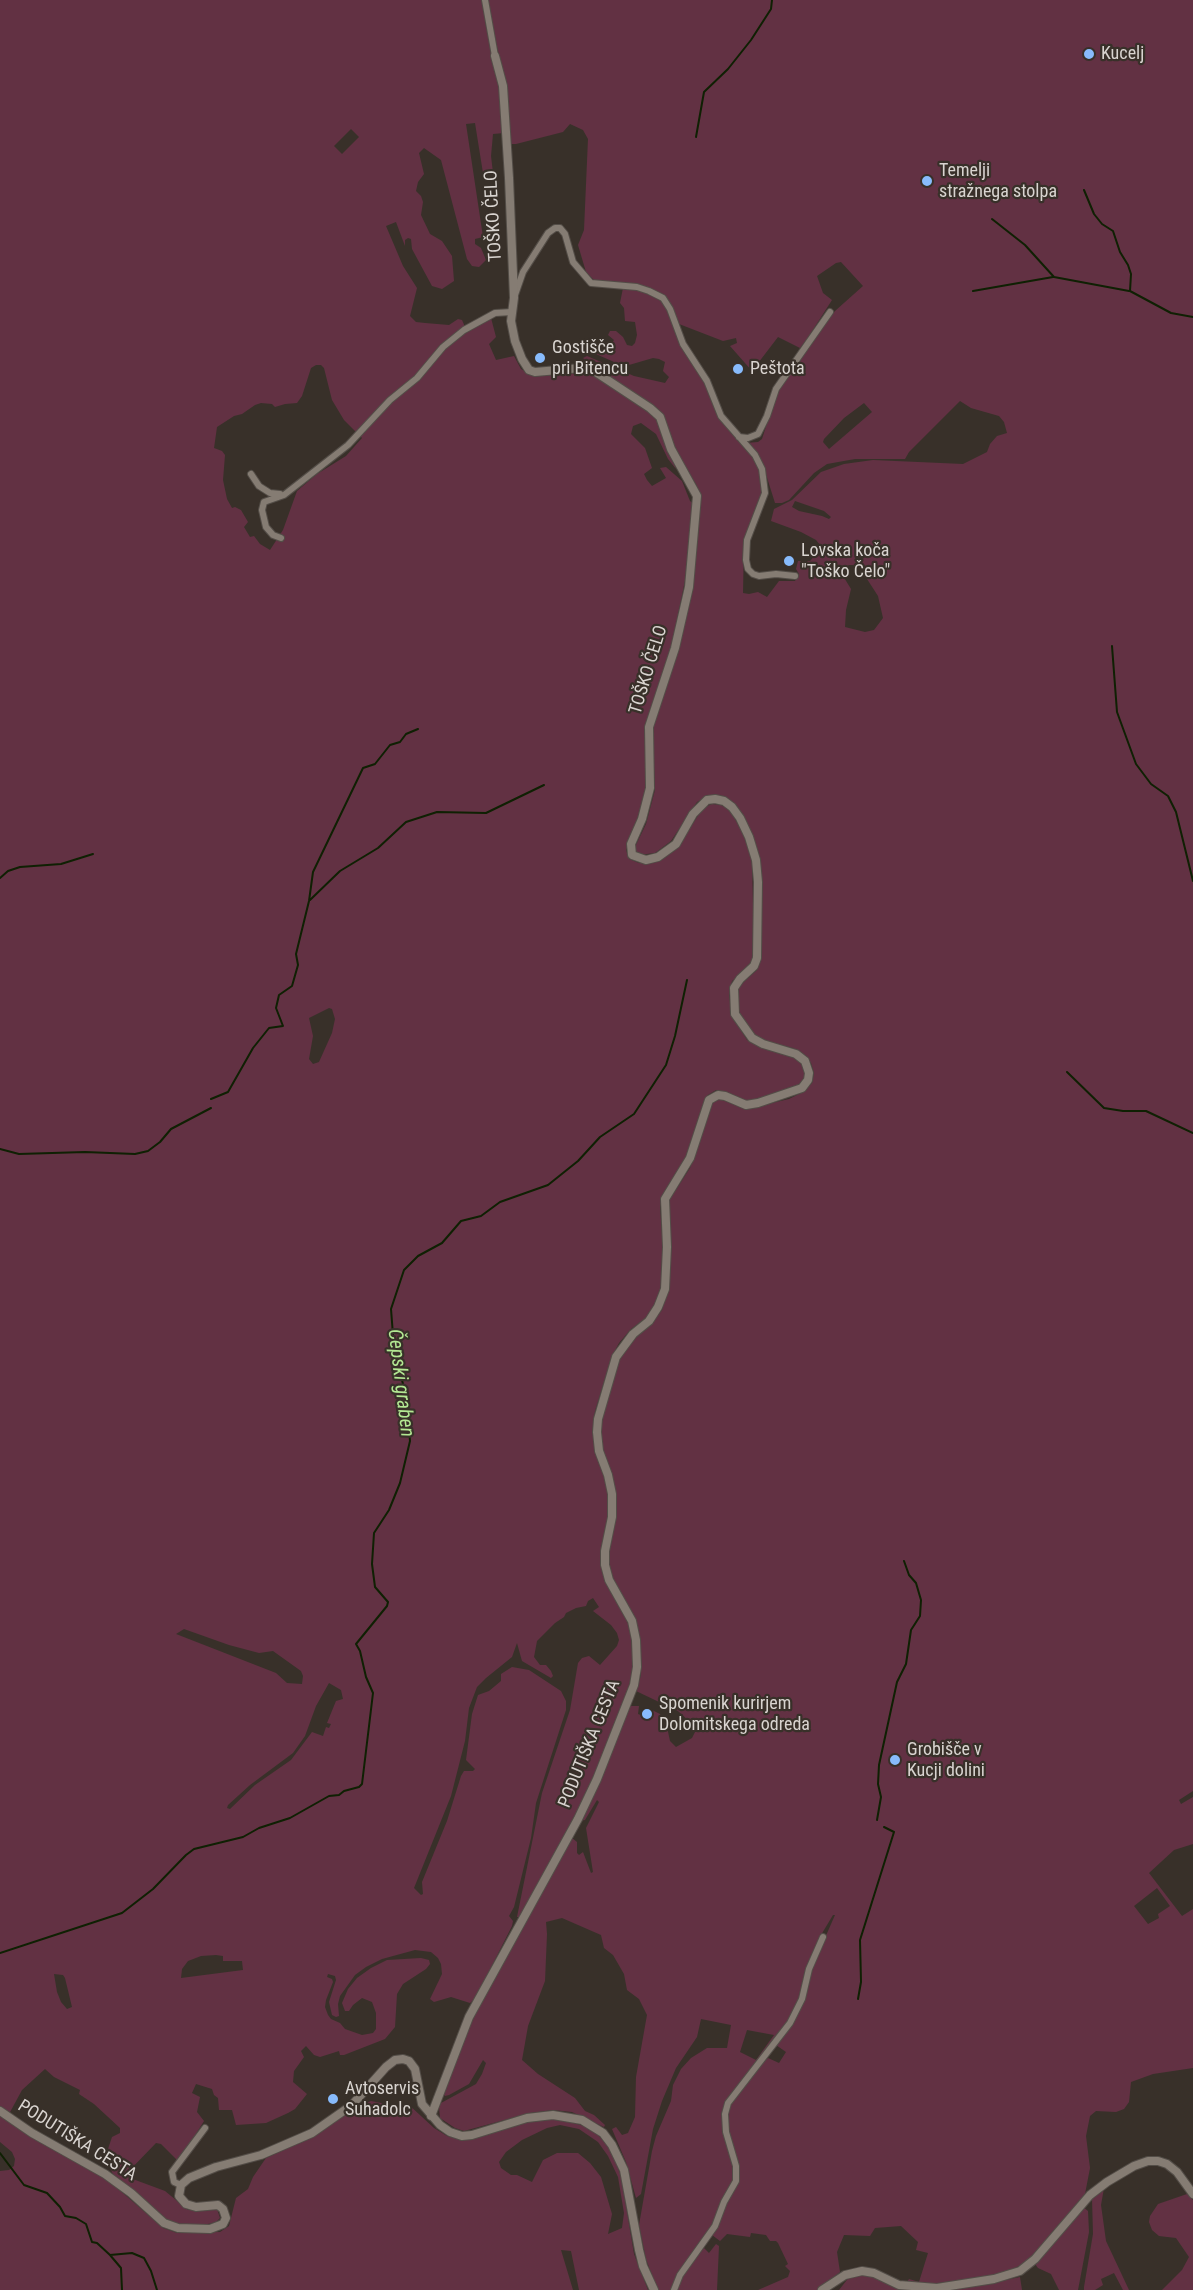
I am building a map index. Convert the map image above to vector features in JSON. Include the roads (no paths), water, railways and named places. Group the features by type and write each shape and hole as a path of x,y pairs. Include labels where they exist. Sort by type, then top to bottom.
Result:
{"street":[{"name":"TOŠKO ČELO","path":"485,0 503,86 514,298 512,312 514,341 529,370 543,372 588,368 656,413 664,424 671,449 697,496 689,587 675,648 650,718 650,788 632,844 632,855 646,860 658,857 676,844 693,814 707,800 715,798 732,807 749,837 756,860 758,882 757,958 754,966 734,988 735,1014 752,1038 763,1044 796,1054 805,1062 809,1073 808,1080 802,1088 758,1103 746,1105 718,1095 709,1100 690,1158 665,1199 667,1277 658,1307"},
{"path":"514,298 524,272 543,241 552,229 560,228 565,234 573,262 591,283 637,287 663,298 670,309 683,344 707,381 721,416 759,461 765,482 763,502 747,540 748,569 759,576 776,574 795,576"},
{"path":"280,538 273,535 266,526 262,510 267,500 284,495 348,445 390,400 417,378 443,347 464,330 495,313 512,312"},
{"path":"739,437 748,438 758,434 784,375 830,312"},
{"path":"250,474 265,490 284,495"},
{"name":"PODUTIŠKA CESTA","path":"431,2116 469,2017 578,1819 597,1779 634,1684 637,1667 636,1640 632,1620 609,1580 605,1565 605,1551 612,1517 612,1494 599,1451 597,1432 598,1419 615,1357 633,1334 649,1321 658,1307"},
{"path":"674,2290 680,2275 715,2226 724,2202 736,2181 736,2166 726,2132 725,2114 728,2103 793,2018 802,1999 809,1969 823,1937"},
{"path":"205,2128 172,2172 174,2182 181,2186 195,2176 216,2167 261,2155 312,2133 352,2105 395,2060 403,2059 409,2061 415,2068 422,2104 431,2116 450,2132 462,2136 472,2135 527,2118 553,2115 582,2120 603,2133 612,2145 624,2170 643,2266 654,2290"},
{"name":"PODUTIŠKA CESTA","path":"0,2111 32,2133 105,2174 131,2193 164,2223 178,2228 197,2230 210,2229 223,2224 226,2218 223,2209 218,2205 196,2207 186,2204 179,2196 181,2186"},
{"path":"822,2290 844,2274 862,2271 874,2273 899,2285 937,2288 994,2279 1020,2271 1035,2259 1090,2194 1116,2176 1148,2161 1167,2164 1193,2194"}],"waterway":[{"path":"696,137 704,92 728,69 751,40 771,9 772,0"},
{"path":"1084,190 1094,214 1102,224 1113,231 1131,274 1130,291 1171,313 1193,317"},
{"path":"992,219 1025,245 1054,277 1129,291"},
{"path":"973,291 1053,277"},
{"path":"1112,646 1117,712 1136,764 1151,784 1168,796 1176,812 1193,881"},
{"path":"211,1099 228,1092 253,1048 269,1028 283,1026 276,1008 279,995 292,986 298,965 296,954 309,901 313,872 363,768 375,764 390,745 400,742 406,734 418,729"},
{"path":"310,900 340,871 378,848 406,822 437,812 486,813 544,785"},
{"path":"0,878 8,871 20,867 61,864 93,854"},
{"name":"Čepski graben","path":"0,1953 122,1913 153,1889 194,1849 243,1837 259,1828 290,1818 329,1796 339,1795 362,1784 373,1693 356,1644 387,1606 388,1602 375,1587 372,1564 374,1533 389,1510 400,1483 410,1441 406,1396 394,1348 391,1309 404,1270 418,1256 442,1243 461,1221 481,1216 500,1202 548,1185 578,1161 600,1137 634,1114 666,1065 687,980"},
{"path":"1067,1072 1104,1108 1146,1111 1193,1133"},
{"path":"0,1149 19,1154 85,1152 135,1154 148,1151 171,1129 211,1108"},
{"path":"877,1820 881,1797 878,1784 879,1765 897,1682 906,1664 911,1630 920,1616 921,1600 916,1583 909,1575 904,1561"},
{"path":"858,1999 861,1982 860,1940 894,1832 884,1827"},
{"path":"0,2153 24,2185 47,2193 65,2216 76,2218 86,2224 92,2242 97,2243 121,2268 122,2290"},
{"path":"110,2255 132,2253 144,2258 157,2290"}],"place":[{"name":"Kucelj","path":"1089,54"},
{"name":"Temelji stražnega stolpa","path":"927,181"},
{"name":"Gostišče pri Bitencu","path":"540,358"},
{"name":"Peštota","path":"738,369"},
{"name":"Lovska koča \"Toško Čelo\"","path":"789,561"},
{"name":"Spomenik kurirjem Dolomitskega odreda","path":"647,1714"},
{"name":"Grobišče v Kucji dolini","path":"895,1760"},
{"name":"Avtoservis Suhadolc","path":"333,2099"}]}
